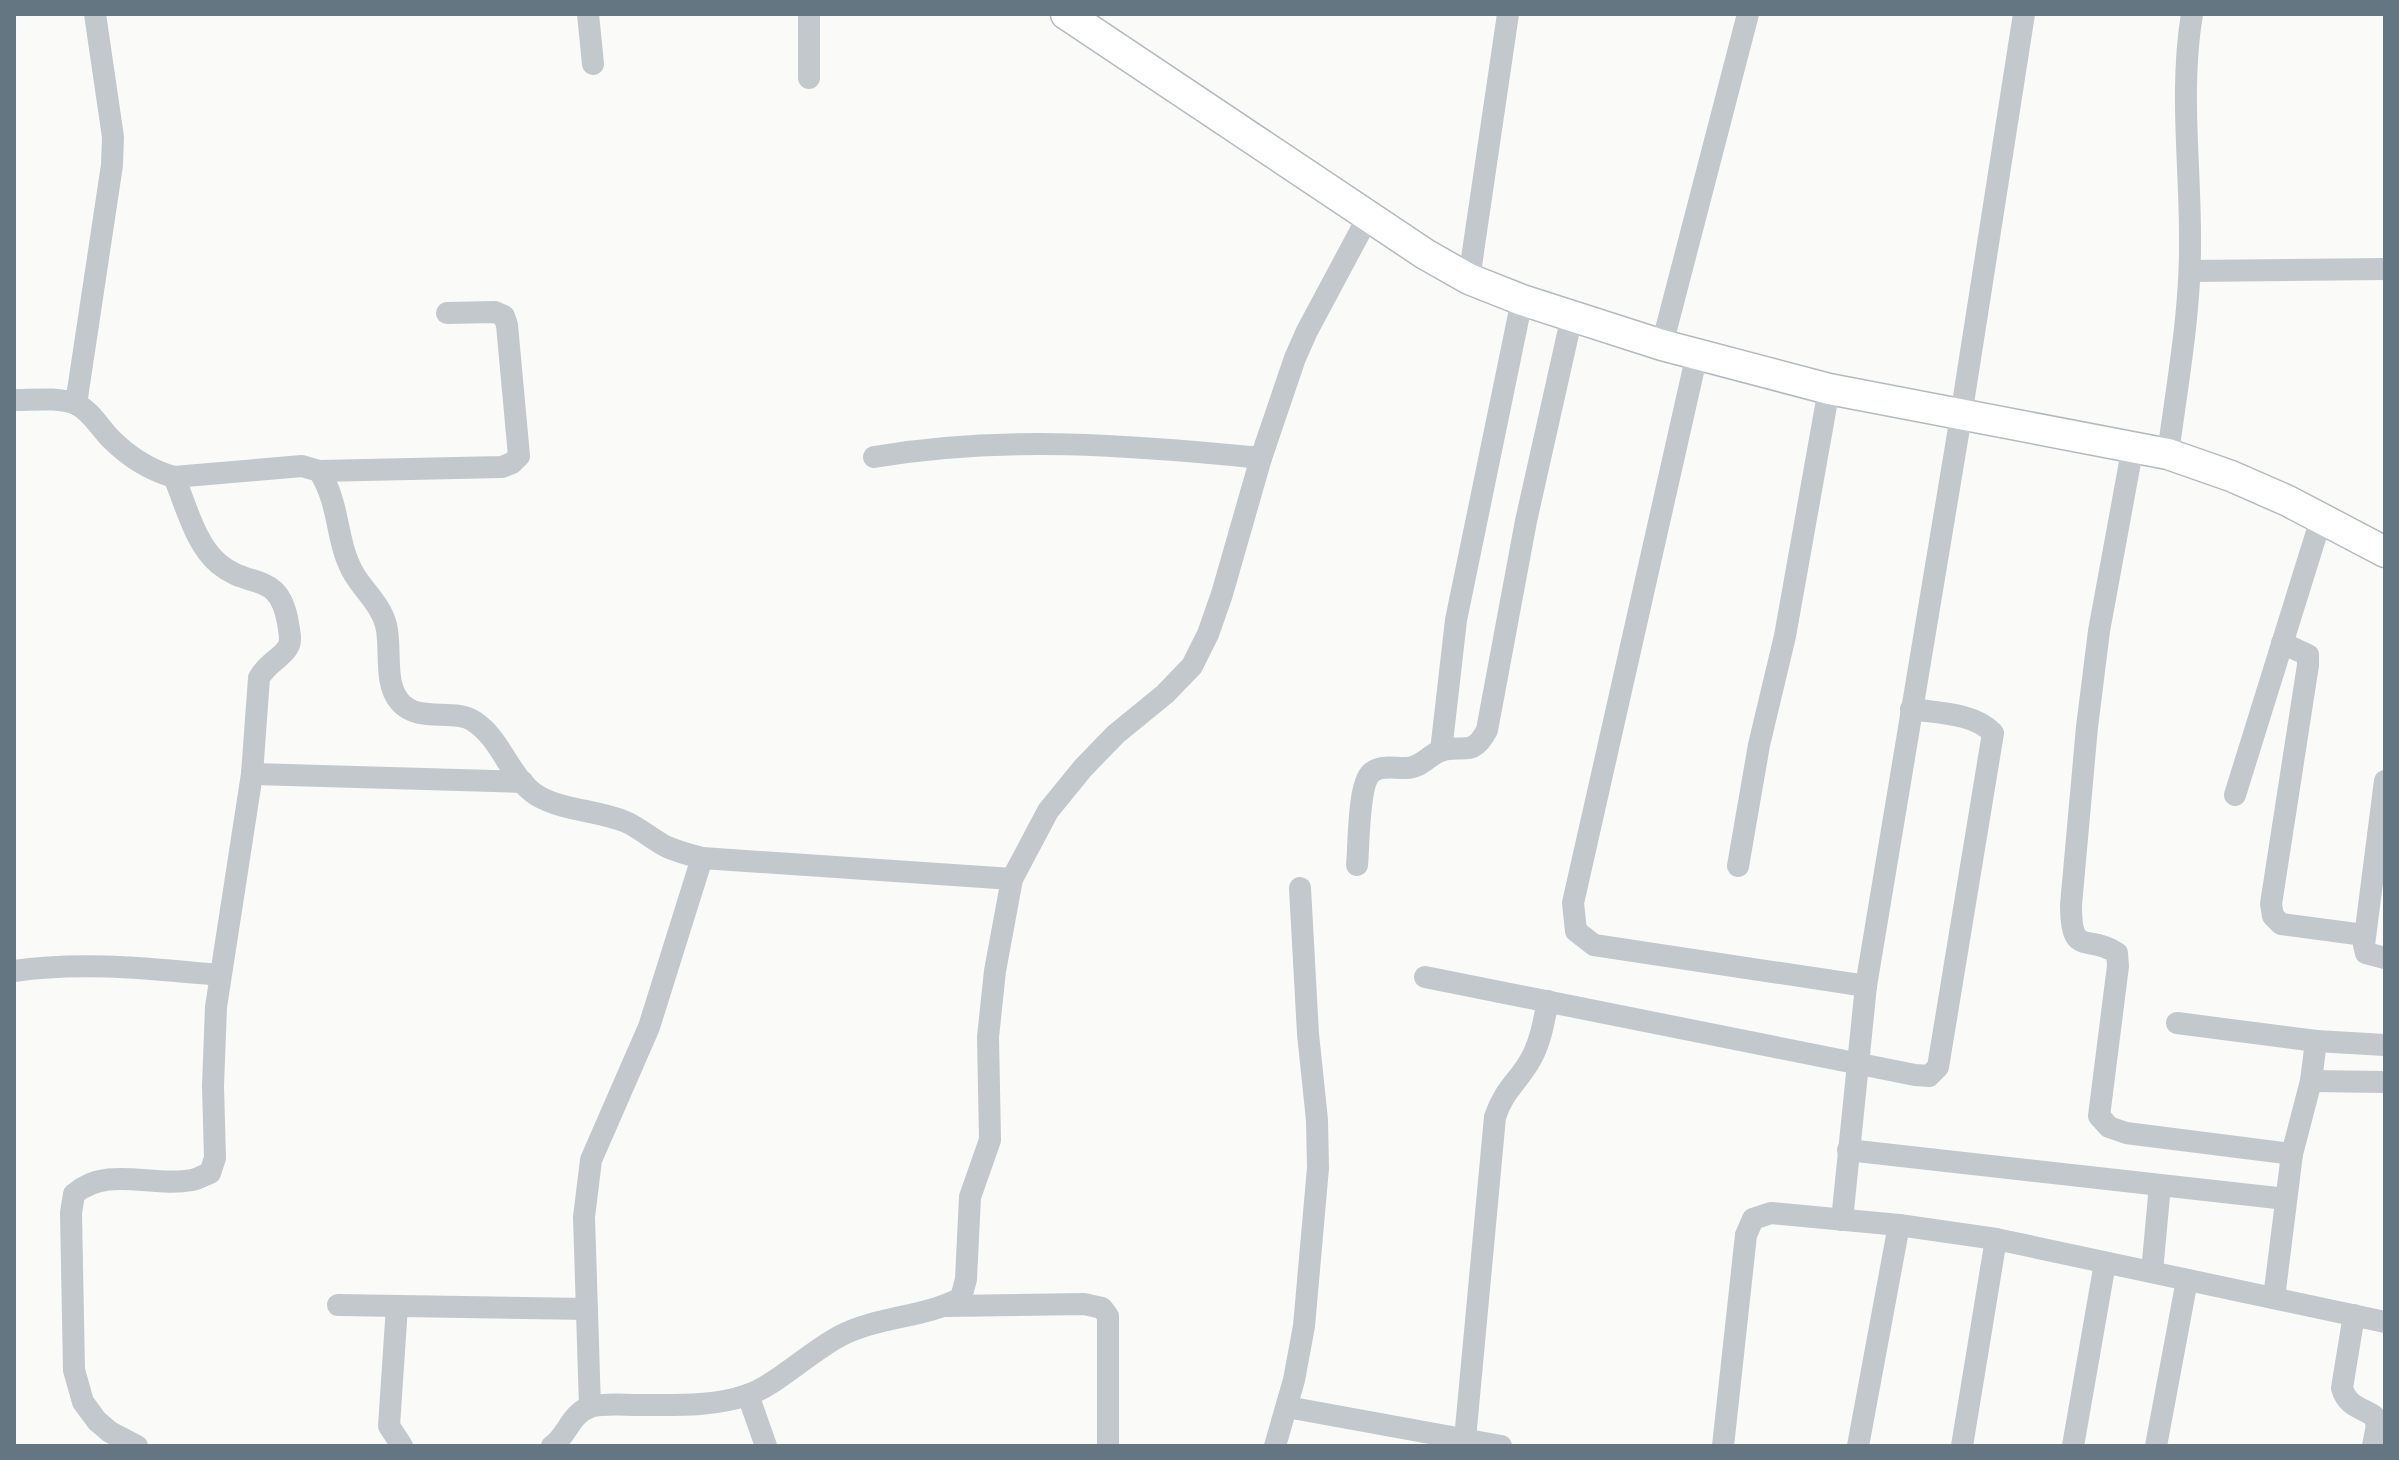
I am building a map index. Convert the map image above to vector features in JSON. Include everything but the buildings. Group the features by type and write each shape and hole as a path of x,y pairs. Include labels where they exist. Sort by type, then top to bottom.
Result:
{"main road":[{"path":"1066,14 1425,254 1469,279 1522,300 1662,345 1829,389 2168,454 2231,476 2288,501 2385,552"}],"street":[{"path":"76,404 112,165 113,137 95,14"},
{"path":"588,14 593,64"},
{"path":"809,14 809,78"},
{"path":"1469,279 1508,14"},
{"path":"1662,345 1748,14"},
{"path":"1842,1220 1866,986 1891,848 2024,14"},
{"path":"2168,454 2189,301 2191,198 2184,95 2192,14"},
{"path":"946,1306 961,1298 966,1279 970,1197 990,1140 988,1037 995,971 1012,879 1048,811 1083,768 1192,666 1208,634 1222,594 1261,458 1307,331 1369,215"},
{"path":"2190,271 2385,269"},
{"path":"1441,751 1456,620 1522,300"},
{"path":"14,400 76,404 94,418 131,458 154,471 174,477 302,466 319,471 502,467 519,456 504,316 495,312 447,313"},
{"path":"1357,865 1363,787 1371,773 1386,767 1409,768 1425,763 1441,751 1466,750 1480,743 1487,730 1526,521 1572,316"},
{"path":"1697,354 1573,903 1576,931 1594,945 1866,986"},
{"path":"1738,866 1759,745 1785,636 1829,389"},
{"path":"874,457 932,447 975,444 1067,444 1141,446 1261,458"},
{"path":"2133,446 2099,631 2071,905 2071,924 2076,936 2087,945 2106,945 2117,953 2118,966 2099,1116 2109,1127 2126,1133 2292,1154"},
{"path":"319,471 333,494 353,573 380,610 386,626 392,684 400,702 412,710 474,720 537,796 627,822 666,846 702,858 1012,879"},
{"path":"137,1446 110,1432 97,1421 83,1402 74,1370 71,1213 74,1194 87,1183 103,1179 191,1180 210,1173 215,1158 214,1044 220,975 252,774 259,678 266,665 288,647 290,637 285,605 277,591 219,565 203,546 174,477"},
{"path":"2235,795 2321,519"},
{"path":"2282,643 2308,655 2308,665 2271,904 2273,916 2281,924 2364,935"},
{"path":"1425,977 1929,1076 1938,1067 1993,733 1985,725 1967,718 1911,709"},
{"path":"252,774 523,782"},
{"path":"2385,781 2364,935 2366,953 2385,958"},
{"path":"590,1407 584,1217 591,1160 649,1027 702,858"},
{"path":"1275,1446 1287,1407 1304,1326 1318,1168 1300,888"},
{"path":"14,971 52,965 89,965 220,975"},
{"path":"1465,1439 1495,1117 1502,1096 1522,1073 1538,1044 1548,1001"},
{"path":"2177,1023 2316,1041 2385,1045"},
{"path":"2274,1298 2292,1154 2311,1081 2316,1041"},
{"path":"2311,1081 2385,1082"},
{"path":"1848,1150 2286,1199"},
{"path":"2152,1272 2160,1185"},
{"path":"1723,1446 1746,1235 1753,1219 1771,1213 1899,1225 1996,1239 2385,1322"},
{"path":"1858,1446 1899,1225"},
{"path":"1962,1446 1996,1239"},
{"path":"2073,1446 2105,1263"},
{"path":"2156,1446 2187,1280"},
{"path":"552,1446 574,1417 590,1407 618,1404 692,1405 748,1395 852,1331 897,1316 946,1306 1084,1304 1102,1308 1108,1316 1108,1446"},
{"path":"338,1305 587,1309"},
{"path":"397,1306 389,1426 402,1446"},
{"path":"2354,1315 2342,1388 2344,1398 2353,1406 2374,1416 2377,1425 2373,1446"},
{"path":"748,1395 766,1446"},
{"path":"1287,1407 1501,1446"}]}
